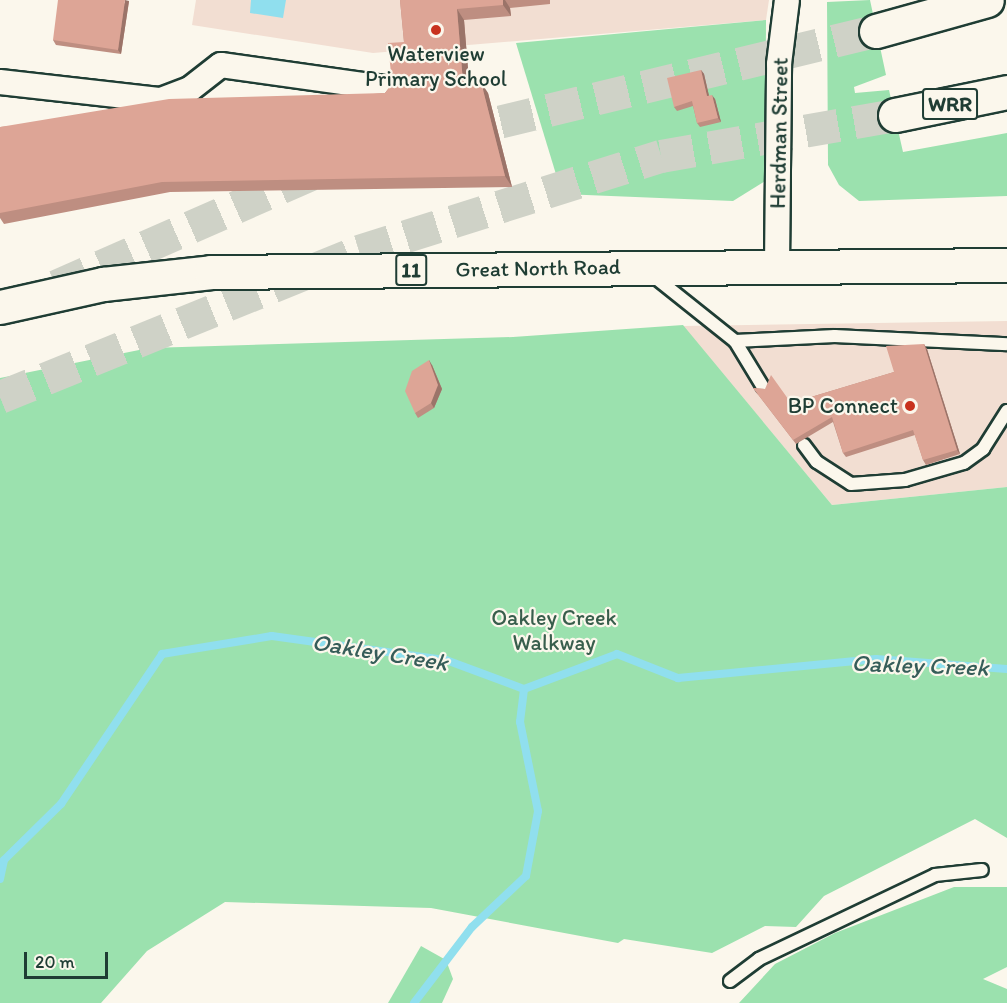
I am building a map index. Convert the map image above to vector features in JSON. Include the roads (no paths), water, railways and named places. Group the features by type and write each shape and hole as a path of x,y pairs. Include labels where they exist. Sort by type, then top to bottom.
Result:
{"main road":[{"path":"876,31 987,0"},
{"name":"WRR","path":"895,115 1007,92"},
{"name":"Great North Road","path":"0,307 103,284 211,272 643,266 1007,265"}],"street":[{"name":"Herdman Street","path":"777,266 779,64 786,0"},
{"path":"0,82 161,100 190,89 221,65 385,88"}],"lane":[{"path":"643,266 735,341 763,387"},
{"path":"735,341 835,336 1007,344"},
{"path":"804,445 817,462 851,484 905,480 964,463 983,449 1007,411"},
{"path":"730,981 759,959 935,875 982,870"}],"water":[{"path":"251,0 286,0 283,18 250,13"}],"waterway":[{"name":"Oakley Creek","path":"0,879 4,860 61,804 162,654 272,636 446,660 524,689 617,654 678,678 876,659 1007,669"},
{"path":"414,1003 472,927 526,876 538,811 520,722 524,689"}],"tunnel":[{"path":"453,133 876,31"},
{"path":"0,397 359,251 661,156 895,115"},
{"path":"56,286 314,173"}],"place":[{"name":"Waterview Primary School","path":"436,30"},
{"name":"BP Connect","path":"910,406"}],"park label":[{"name":"Oakley Creek Walkway","path":"554,630"}]}
